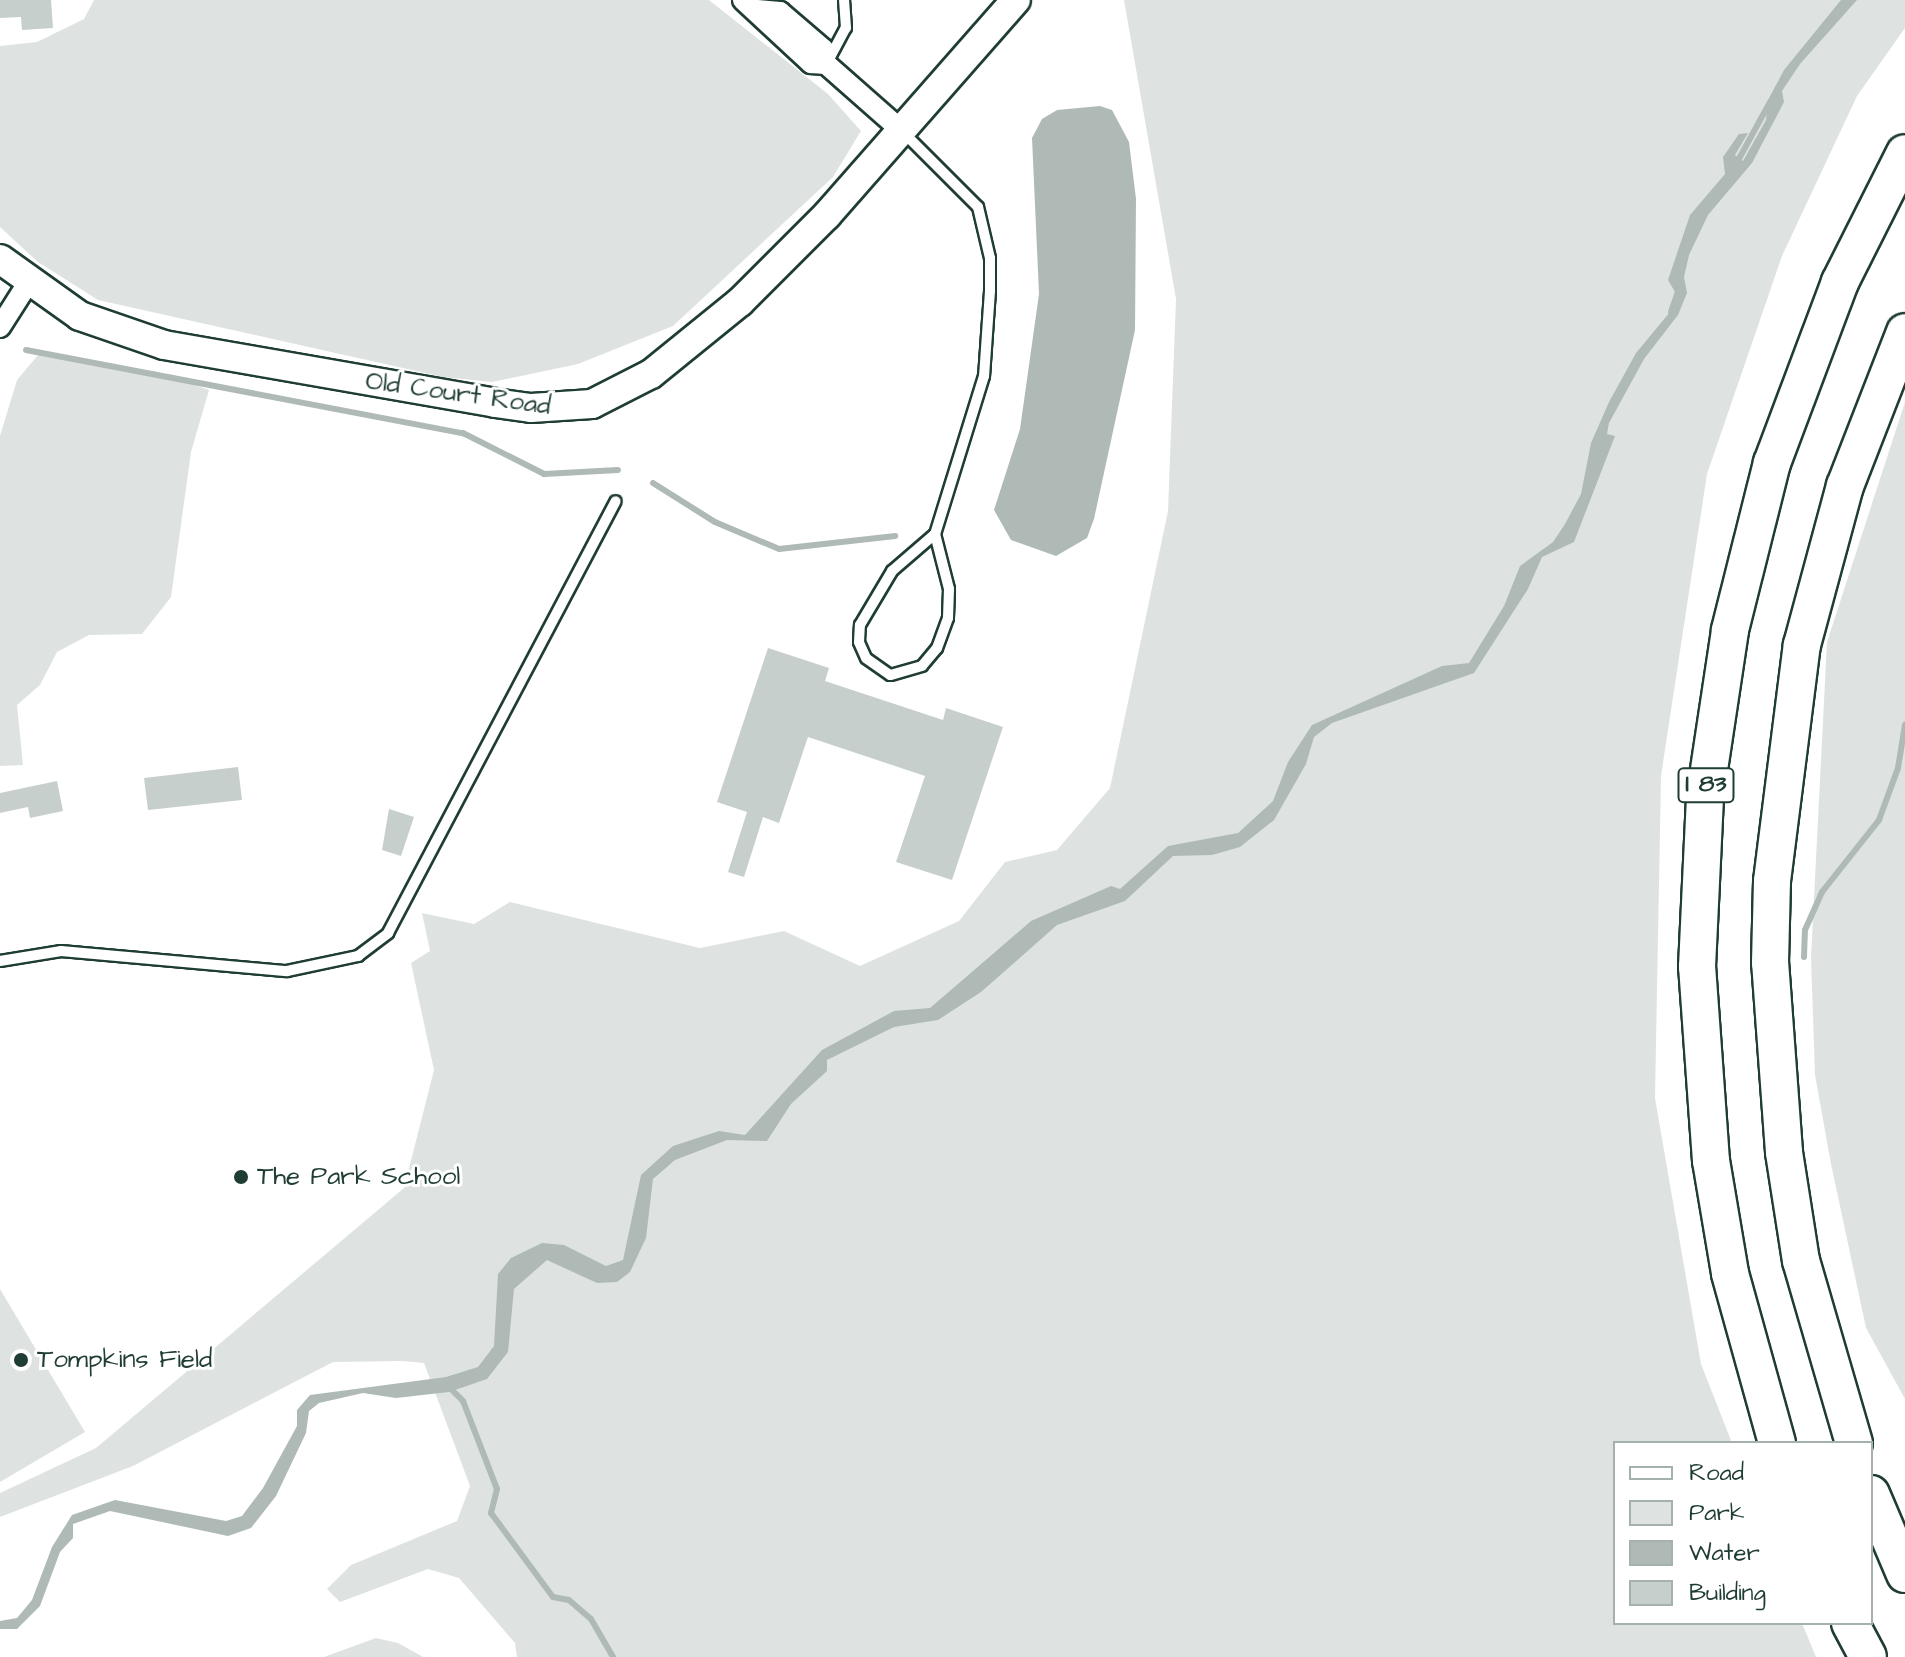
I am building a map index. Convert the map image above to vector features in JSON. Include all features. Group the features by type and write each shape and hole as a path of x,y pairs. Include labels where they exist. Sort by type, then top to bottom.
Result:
{"highway":[{"name":"I 83","path":"1776,1441 1730,1273 1711,1161 1697,967 1705,796 1730,630 1772,463 1840,282 1905,153"},
{"path":"1853,1441 1801,1261 1784,1152 1770,978 1772,881 1789,718 1805,630 1845,486 1905,332"},
{"path":"1873,1499 1905,1574"},
{"path":"1851,1625 1868,1657"}],"main road":[{"name":"Old Court Road","path":"0,259 28,283 107,328 205,355 495,403 583,405 611,397 651,374 740,302 902,131 1016,0"}],"street":[{"path":"750,5 763,23 811,63 826,64 902,131"},
{"path":"0,327 28,283"}],"lane":[{"path":"826,64 846,28 844,0"},
{"path":"902,131 978,207 990,258 984,376 935,534 949,589 948,618 937,648 922,666 890,675 866,658 859,642 860,625 892,571 935,534"},
{"path":"0,961 61,951 287,971 358,956 388,933 616,501"}],"green space":[{"path":"94,0 709,0 828,94 861,131 833,177 673,326 578,364 492,382 443,377 98,300 38,262 0,227 0,46 37,42 84,19"},
{"path":"1124,0 1905,0 1905,28 1857,96 1782,256 1707,474 1661,776 1655,1098 1701,1364 1731,1441 1613,1441 1613,1625 1803,1625 1816,1657 517,1657 515,1643 459,1578 428,1569 340,1602 327,1589 351,1565 457,1521 470,1486 424,1363 403,1361 333,1362 133,1466 0,1517 0,1493 96,1448 404,1188 434,1070 411,963 430,951 422,913 474,924 510,902 700,948 784,931 860,966 959,921 1005,862 1057,850 1110,788 1168,511 1176,299"},
{"path":"38,355 157,372 209,390 191,452 171,597 142,634 89,635 57,652 40,685 17,705 23,765 0,766 0,436 17,380"},
{"path":"1905,402 1905,1399 1866,1328 1831,1164 1815,1075 1811,957 1827,642"},
{"name":"Tompkins Field","path":"0,1289 85,1432 0,1482"},
{"path":"376,1638 398,1643 423,1657 324,1657"}],"water":[{"path":"1841,0 1857,0 1800,64 1782,91 1784,102 1752,163 1708,215 1689,255 1684,277 1687,293 1678,315 1644,359 1609,423 1607,434 1615,436 1574,542 1542,557 1528,589 1474,673 1332,723 1314,737 1306,764 1274,820 1240,847 1212,855 1173,856 1125,901 1057,925 981,992 938,1020 894,1027 827,1060 827,1071 791,1104 767,1141 727,1140 675,1160 653,1179 646,1238 630,1272 617,1282 597,1283 547,1260 514,1289 508,1352 487,1379 449,1392 396,1398 363,1393 319,1403 309,1411 306,1433 276,1496 251,1528 228,1536 110,1511 73,1524 73,1538 60,1552 40,1606 17,1629 0,1629 0,1621 17,1618 32,1600 52,1547 72,1515 115,1500 226,1521 242,1516 263,1488 297,1426 297,1410 310,1395 446,1377 478,1367 494,1346 498,1274 511,1258 542,1243 564,1245 606,1266 623,1260 641,1175 673,1146 719,1131 745,1135 822,1050 894,1011 930,1008 1031,921 1111,886 1120,889 1168,846 1238,833 1273,801 1288,762 1312,725 1442,666 1469,663 1504,606 1520,566 1553,542 1565,524 1581,494 1591,443 1609,402 1636,353 1675,306 1678,297 1668,280 1690,215 1725,174 1723,157 1739,134 1748,133 1735,155 1743,161 1766,120 1768,100 1784,70"},
{"path":"1100,106 1112,110 1129,142 1136,199 1135,330 1094,519 1087,538 1056,556 1011,540 994,510 1020,429 1039,294 1032,138 1042,119 1057,110"}],"building":[{"path":"0,0 51,0 53,28 22,30 21,17 0,18"},
{"path":"768,648 829,668 825,681 943,720 946,708 1003,727 952,880 896,862 925,776 808,737 779,823 763,817 744,877 728,872 747,812 717,802"},
{"path":"238,767 242,800 148,810 144,778"},
{"path":"57,781 63,811 30,818 28,807 0,813 0,793"},
{"path":"389,809 414,817 401,856 382,850"}],"waterway":[{"path":"1735,166 1770,102"},
{"path":"1671,312 1679,289"},
{"path":"26,350 463,433 544,474 618,470"},
{"path":"653,483 715,522 779,549 895,536"},
{"path":"1804,957 1805,930 1822,892 1879,820 1898,768 1905,725"},
{"path":"449,1387 463,1401 497,1489 491,1513 553,1597 569,1600 591,1619 613,1657"}],"place":[{"name":"The Park School","path":"241,1177"},
{"name":"Tompkins Field","path":"21,1360"}]}
